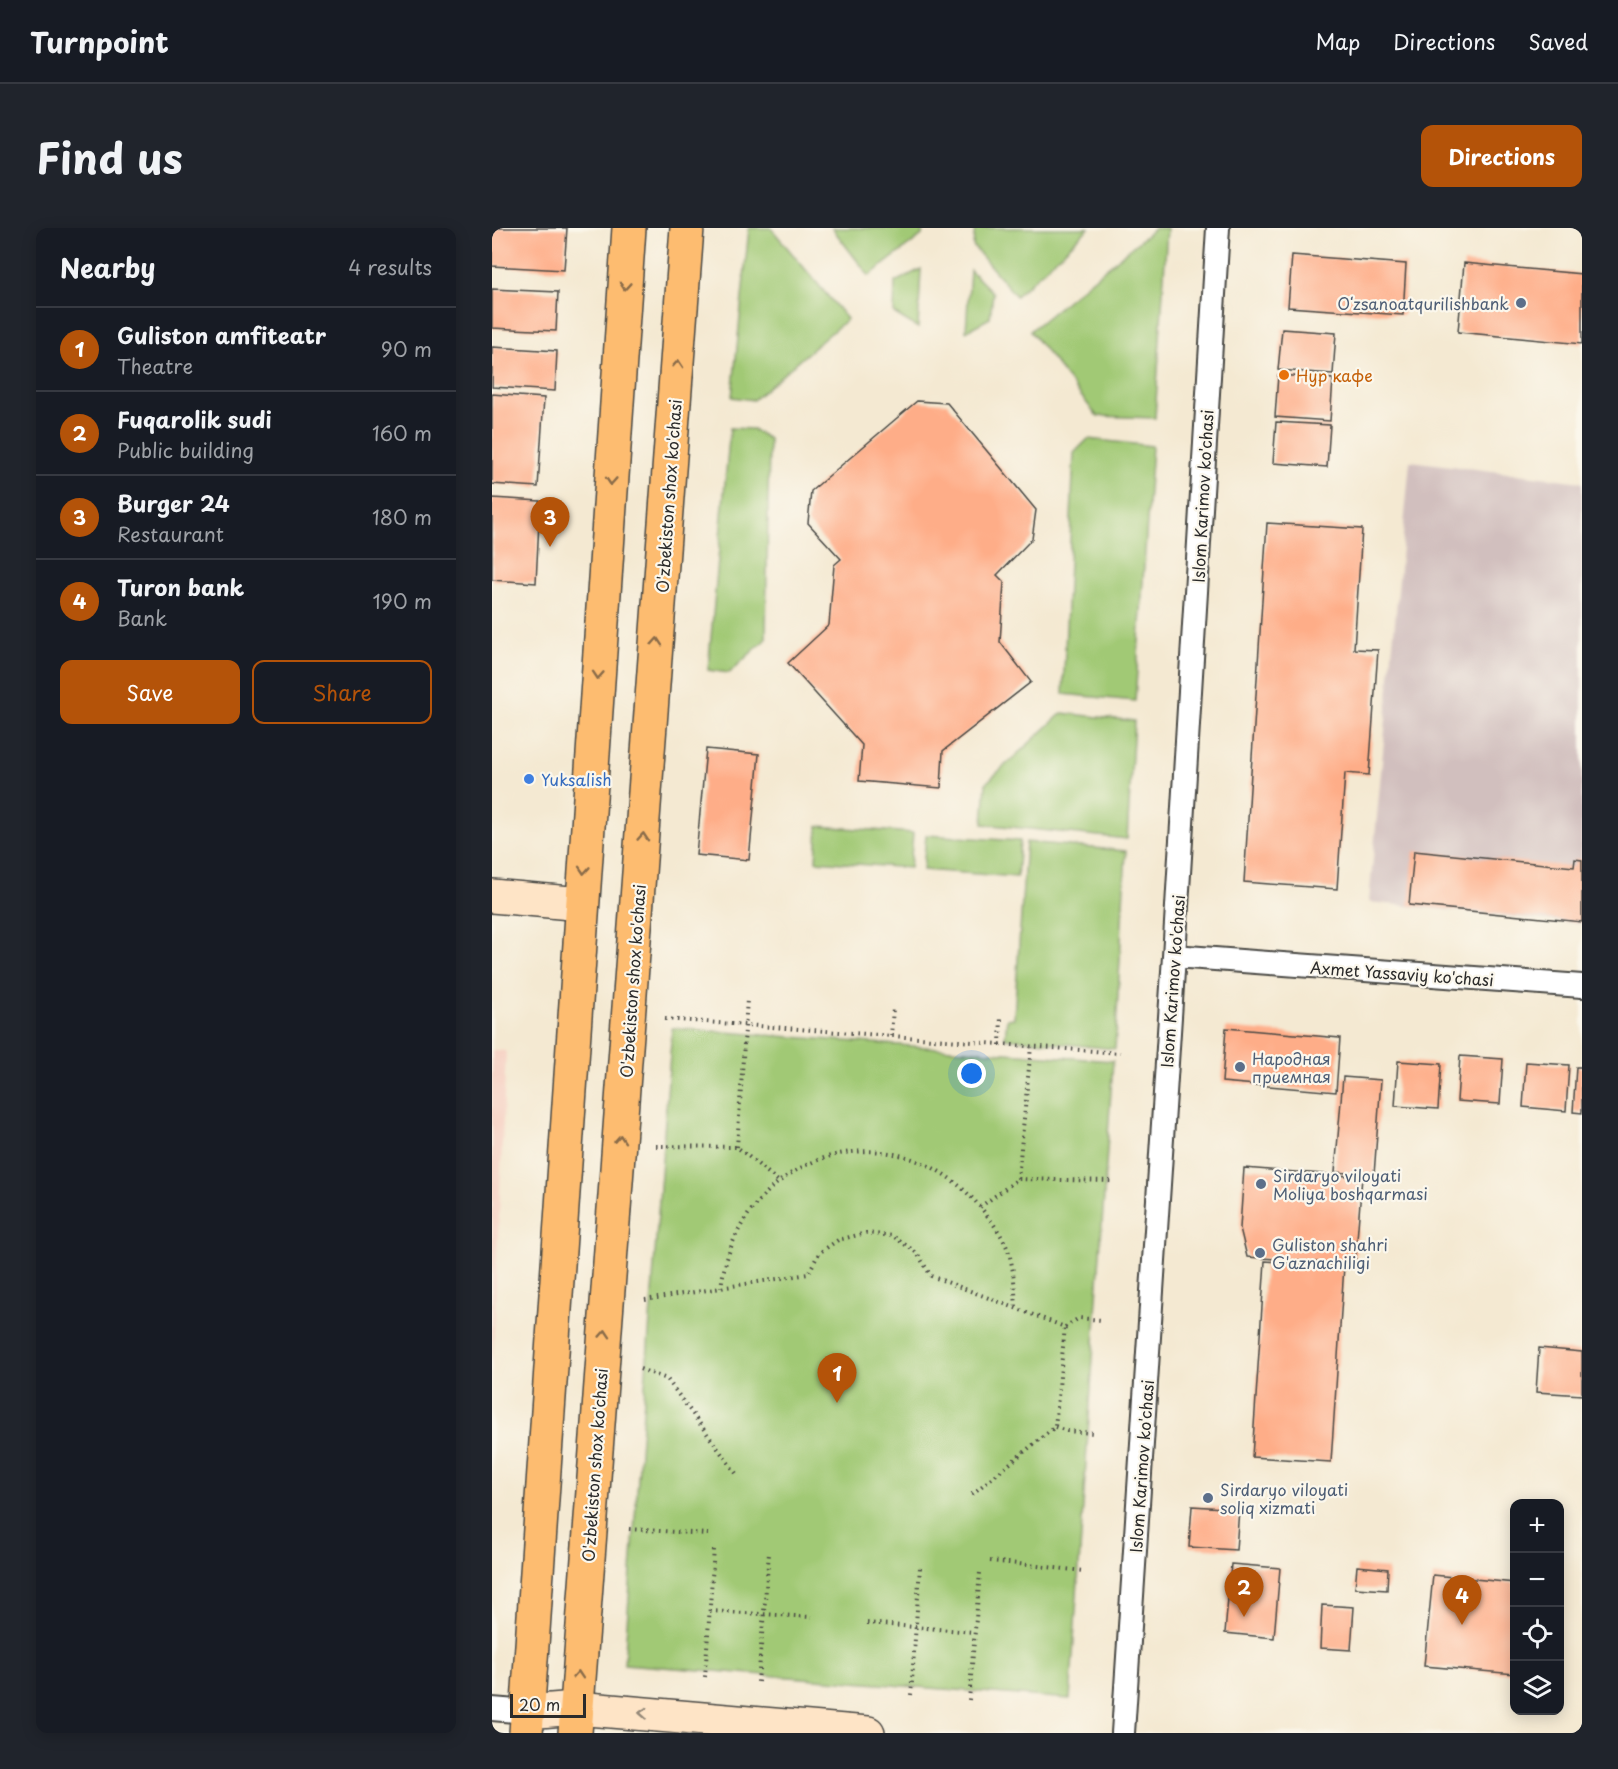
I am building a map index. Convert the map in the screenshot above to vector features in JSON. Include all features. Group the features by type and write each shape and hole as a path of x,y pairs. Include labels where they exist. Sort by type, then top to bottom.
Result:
{"main road":[{"path":"628,228 582,904 535,1726 576,1720 868,1733"},
{"name":"O'zbekiston shox ko'chasi","path":"576,1720 687,228"},
{"path":"492,896 582,904"}],"street":[{"name":"Islom Karimov ko'chasi","path":"1123,1733 1174,956 1218,228"},
{"name":"Axmet Yassaviy ko'chasi","path":"1174,956 1582,986"},
{"path":"492,1709 535,1726"}],"path":[{"path":"737,1147 747,999"},
{"path":"891,1036 893,1008"},
{"path":"1000,1045 1001,1015"},
{"path":"665,1019 1120,1053"},
{"path":"1018,1179 1030,1047"},
{"path":"656,1146 737,1147 778,1181"},
{"path":"721,1288 722,1273 731,1245 744,1219 778,1181 834,1154 868,1150 904,1155 938,1170 965,1190 993,1224 1008,1250 1016,1309"},
{"path":"980,1207 1018,1179 1111,1181"},
{"path":"645,1300 808,1274 819,1253 838,1240 866,1233 893,1236 917,1253 931,1276 1065,1327"},
{"path":"1065,1327 1079,1318 1102,1320"},
{"path":"972,1494 1055,1427 1065,1327"},
{"path":"640,1369 667,1379 738,1476"},
{"path":"1055,1427 1067,1431 1094,1433"},
{"path":"629,1529 708,1534"},
{"path":"705,1677 714,1549"},
{"path":"758,1682 769,1553"},
{"path":"990,1561 1084,1571"},
{"path":"911,1695 920,1567"},
{"path":"969,1700 980,1572"},
{"path":"710,1611 812,1617"},
{"path":"867,1623 975,1632"}],"shaded area":[{"path":"1410,461 1582,482 1582,924 1369,902"},
{"path":"492,1050 506,1051 492,1378"}],"green space":[{"path":"749,228 771,228 847,319 753,400 732,397"},
{"path":"832,228 923,228 922,235 869,276"},
{"path":"975,228 1089,228 1016,296 973,246"},
{"path":"1155,228 1167,228 1155,418 1097,416 1030,331"},
{"path":"921,269 918,328 894,313 895,282"},
{"path":"970,270 993,293 990,318 966,331"},
{"path":"730,428 752,429 769,439 766,639 729,673 708,670"},
{"path":"1088,439 1152,446 1135,701 1063,694 1074,453"},
{"path":"1062,713 1134,721 1127,839 983,824 986,783"},
{"path":"818,826 913,833 910,868 816,861"},
{"path":"926,835 1020,841 1017,877 923,870"},
{"path":"1026,842 1126,851 1115,1049 1005,1038 1007,1019 1014,1018"},
{"path":"672,1028 1113,1061 1070,1699 624,1664"}],"building":[{"path":"492,228 567,228 564,270 492,266"},
{"path":"1292,255 1406,264 1403,315 1288,307"},
{"name":"Oʻzsanoatqurilishbank","path":"1464,263 1582,274 1582,344 1458,332"},
{"path":"492,289 558,292 556,331 492,328"},
{"path":"1282,329 1336,333 1333,374 1278,370"},
{"path":"492,347 557,351 555,391 492,387"},
{"path":"1278,375 1333,379 1330,421 1275,417"},
{"path":"492,394 544,398 538,487 492,484"},
{"path":"917,401 947,403 1036,510 1032,539 997,575 1004,582 1000,642 1031,682 943,751 941,788 859,781 862,745 788,663 829,625 834,565 841,559 808,523 811,491"},
{"path":"1276,422 1330,425 1327,467 1273,463"},
{"path":"492,498 540,501 536,583 492,580"},
{"path":"1267,523 1362,529 1354,649 1378,650 1369,775 1345,773 1337,889 1244,882"},
{"path":"706,749 759,754 749,860 696,855"},
{"path":"1414,851 1574,867 1575,859 1582,860 1582,922 1409,905"},
{"path":"1226,1028 1340,1038 1336,1092 1222,1082"},
{"path":"1460,1056 1503,1059 1500,1104 1457,1101"},
{"path":"1398,1061 1441,1064 1438,1109 1395,1106"},
{"path":"1526,1062 1569,1065 1566,1111 1523,1107"},
{"path":"1576,1067 1582,1067 1582,1113 1573,1112"},
{"path":"1343,1077 1381,1080 1374,1175 1335,1172"},
{"path":"1244,1168 1362,1177 1355,1265 1247,1257 1240,1228"},
{"path":"1265,1261 1344,1266 1331,1462 1252,1457"},
{"path":"1539,1348 1582,1352 1582,1395 1536,1392"},
{"path":"1192,1506 1239,1509 1236,1550 1189,1547"},
{"path":"1231,1564 1280,1568 1274,1638 1225,1633"},
{"path":"1357,1566 1388,1569 1387,1590 1355,1588"},
{"path":"1433,1575 1510,1583 1510,1674 1424,1666"},
{"path":"1322,1605 1354,1607 1351,1650 1320,1648"}],"place":[{"name":"Oʻzsanoatqurilishbank","path":"1521,303"},
{"name":"Нур кафе","path":"1284,375"},
{"name":"Burger 24","path":"550,547"},
{"name":"Yuksalish","path":"529,779"},
{"name":"Народная приемная","path":"1240,1067"},
{"name":"Sirdaryo viloyati Moliya boshqarmasi","path":"1261,1184"},
{"name":"Guliston shahri G'aznachiligi","path":"1260,1253"},
{"name":"Guliston amfiteatr","path":"837,1403"},
{"name":"Sirdaryo viloyati soliq xizmati","path":"1208,1498"},
{"name":"Fuqarolik sudi","path":"1244,1617"},
{"name":"Turon bank","path":"1462,1625"}]}
